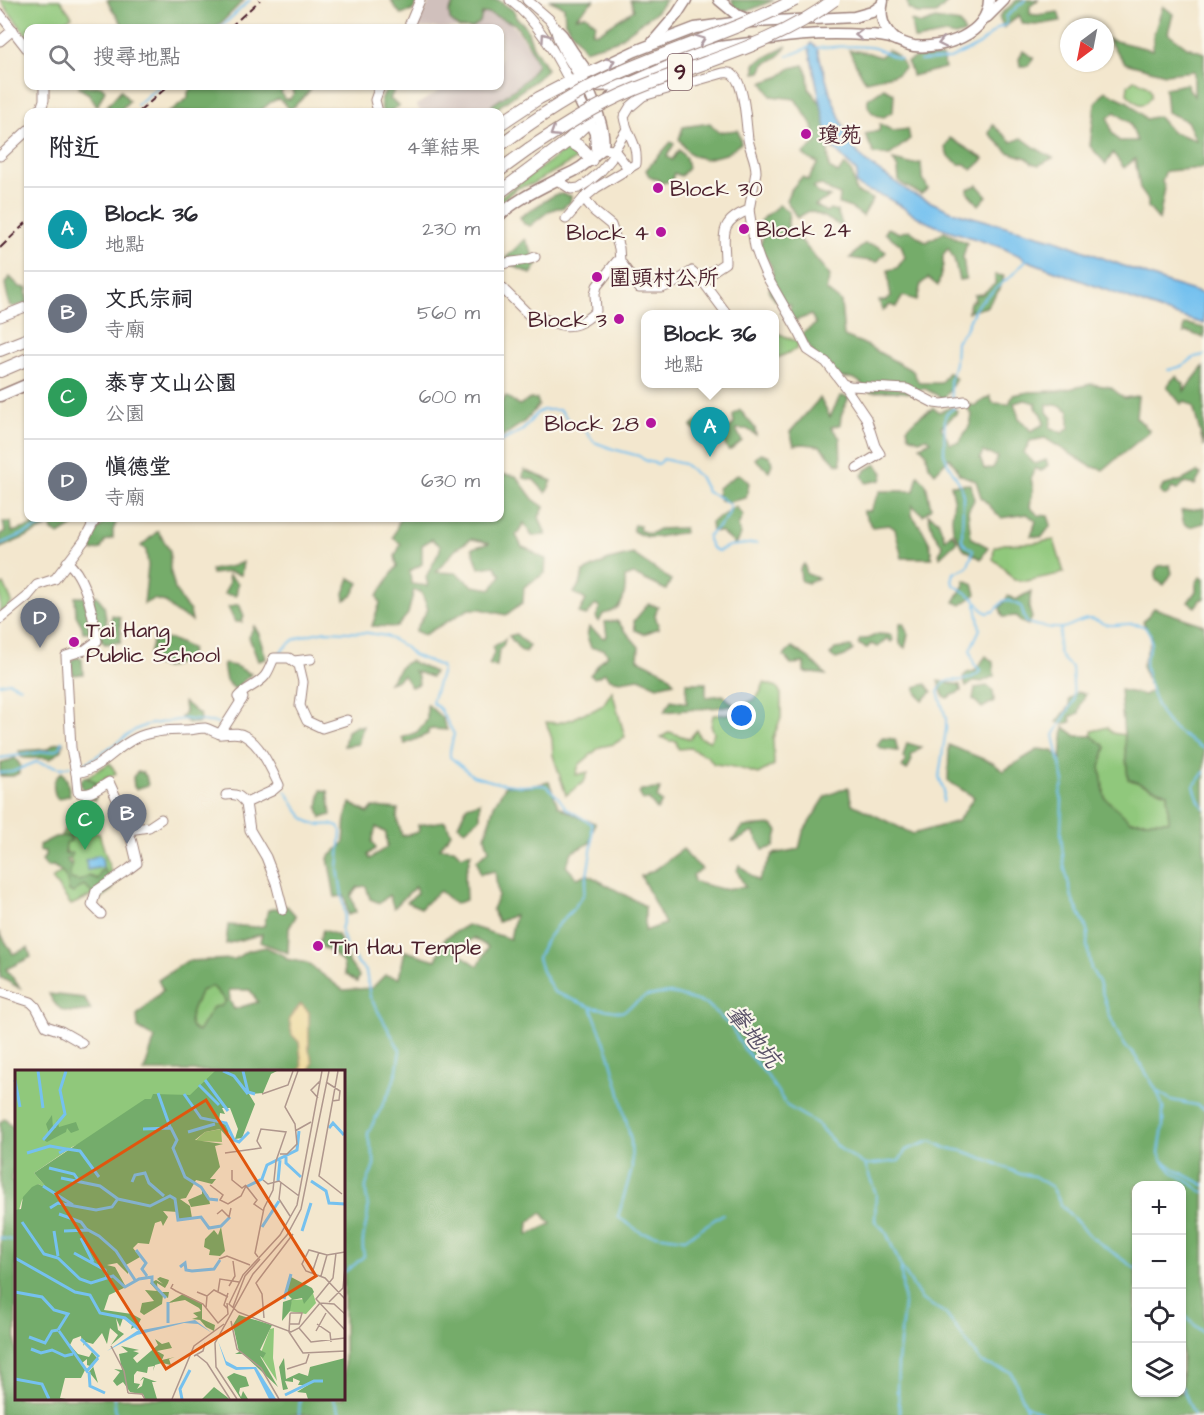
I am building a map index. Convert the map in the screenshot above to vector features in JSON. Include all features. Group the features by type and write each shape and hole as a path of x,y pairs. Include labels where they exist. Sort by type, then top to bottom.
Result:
{"highway":[{"name":"9","path":"504,142 544,114 611,77 765,15 795,0"},
{"name":"9","path":"504,167 554,133 630,91 776,35 806,19 834,0"},
{"path":"504,121 539,98 581,79"},
{"path":"504,189 568,141 594,116"},
{"path":"568,141 582,147 586,152 596,154"},
{"path":"0,350 24,341"},
{"path":"0,371 24,361"}],"main road":[{"path":"652,44 686,0"},
{"path":"719,0 732,11 753,22"},
{"path":"982,21 987,12 989,0"},
{"path":"581,79 595,87 625,85 710,49 783,38 861,34 877,35 917,46 943,44 965,35 1004,0"},
{"path":"581,79 635,51 695,28 753,22 854,17 872,12 883,1"},
{"path":"883,1 881,12 883,24 896,40"},
{"path":"504,211 522,198 574,171 596,154 594,116 573,52 555,28"},
{"path":"635,51 637,65 641,70 653,73"},
{"path":"581,79 594,116"},
{"path":"594,116 625,85"},
{"path":"0,396 24,386"}],"street":[{"path":"410,24 420,0"},
{"path":"510,0 527,15 581,79"},
{"path":"528,0 549,19 555,28"},
{"path":"0,15 24,45"},
{"path":"0,41 13,30"},
{"path":"566,219 596,188 636,164 637,152 624,117 630,107 643,96 723,73 732,74 738,83 744,102 748,142 756,165 749,210 755,247 766,275 808,350 826,362 866,418 880,454 857,468"},
{"path":"41,108 44,90"},
{"path":"377,108 375,100 379,90"},
{"path":"557,180 571,189 579,188 588,182 607,165 627,129"},
{"path":"0,142 3,153 24,134"},
{"path":"596,154 614,150"},
{"path":"614,150 629,169"},
{"path":"584,198 595,212 611,225 620,248 620,261 639,288 662,288 692,271 701,279 724,310"},
{"path":"701,279 725,262 723,236 726,227 736,217 749,210"},
{"path":"504,263 535,258"},
{"path":"504,290 531,317 542,317 563,327 576,325 586,321 596,311 597,286 617,261 620,261"},
{"path":"0,317 24,308"},
{"path":"843,384 908,389 934,403 957,402"},
{"path":"0,619 38,585 55,579 84,542 94,522"},
{"path":"67,562 77,573 86,595 97,641 85,650 66,656 71,748 78,792 88,794 109,782 117,796 129,830 137,863 96,891 92,905 101,914"},
{"path":"241,701 238,698 241,693 264,677 277,658 289,658 299,665 303,682 300,706 307,721 322,728 347,720"},
{"path":"294,661 310,659"},
{"path":"220,734 241,701 253,689"},
{"path":"75,771 88,771 142,736 176,729 204,728 220,734 237,733 245,736 262,752 279,785 272,791 246,803"},
{"path":"226,795 241,796 246,803 250,830 266,857 283,910"},
{"path":"129,830 149,827 160,819"},
{"path":"0,992 31,1002 46,1026 61,1031 82,1043"}],"shaded area":[{"path":"430,0 492,0 519,33 544,70 489,108 418,108 416,105 441,90 504,90 504,24 418,24"}],"green space":[{"path":"0,0 60,0 72,16 61,24 24,24 24,32"},
{"path":"107,0 244,0 220,24 122,24"},
{"path":"391,0 420,0 412,11 401,14"},
{"path":"456,0 498,0 514,11 516,17 526,27 533,46 547,69 497,108 492,108 492,105 511,92 533,71 537,64 529,45 515,24 488,13 482,14 477,24 454,24 450,20 449,12"},
{"path":"549,0 594,0 576,17 586,15 596,24 592,32 598,33 634,10 630,0 666,0 656,12 616,41 585,50 565,22 564,7"},
{"path":"732,0 774,0 748,11 734,8"},
{"path":"907,0 949,1 936,14 918,14 908,8"},
{"path":"1017,0 1038,0 1030,6 1030,14 1058,12 1060,21 1036,25 1023,24 1019,15 1004,28 999,17"},
{"path":"1163,6 1173,14 1168,33 1187,47 1204,53 1204,168 1165,172 1162,182 1165,188 1159,220 1148,207 1148,200 1140,189 1135,159 1124,168 1113,153 1106,164 1090,146 1095,104 1105,91 1128,102 1146,119 1158,116 1172,132 1196,140 1187,121 1167,112 1165,88 1186,84 1194,96 1194,71 1165,74 1125,63 1114,48 1114,41 1153,50 1153,36","holes":["1115,112 1130,123 1137,141 1119,141 1112,133 1108,118"]},
{"path":"935,19 960,23 965,33 955,36 945,34 914,39 911,21 922,24"},
{"path":"787,46 779,56 765,64 761,72 755,73 755,63"},
{"path":"849,50 880,57 888,50 897,55 905,67 897,74 866,81"},
{"path":"1023,51 1034,58 1028,66 1020,66 1019,59"},
{"path":"916,57 942,57 945,68 912,76 907,62"},
{"path":"804,65 808,75 809,89 822,105 828,138 835,150 828,146 829,168 838,173 845,165 852,173 856,192 873,199 863,216 839,204 840,195 822,185 813,187 818,193 830,197 815,205 826,212 830,209 837,211 843,227 809,211 797,218 786,200 790,191 802,177 808,180 818,163 803,154 816,143 813,126 795,99 771,96 763,82 779,77 791,68"},
{"path":"1134,80 1149,87 1151,96 1145,103 1139,104 1127,94 1128,85"},
{"path":"884,88 894,94 893,111 884,117 872,112 868,106 868,99"},
{"path":"82,90 105,90 97,107 89,94"},
{"path":"121,90 129,101 123,108 108,108 107,106"},
{"path":"190,90 283,90 281,92 284,99 290,99 294,93 291,90 310,90 292,108 288,108 278,99 264,108 174,108 188,98"},
{"path":"386,90 394,90 390,99 399,106 382,108 381,100"},
{"path":"710,123 718,132 738,130 741,143 726,154 705,159 694,156 687,151 679,139 683,127"},
{"path":"880,124 893,131 908,129 910,139 890,155 874,154 865,134 879,131"},
{"path":"993,125 1012,142 1022,138 1053,158 1039,165 1027,158 1008,152 989,133"},
{"path":"950,138 984,159 972,170 965,164 959,164 948,156 945,148"},
{"path":"671,142 674,144 667,156 672,160 679,150 686,158 688,168 681,176 674,173 672,181 662,183 651,177 646,170"},
{"path":"566,150 577,151 578,158 532,184 517,188 504,199 504,194"},
{"path":"893,160 910,164 921,163 922,176 928,189 921,194 899,181 898,169"},
{"path":"977,185 987,196 979,205 968,193 968,189"},
{"path":"554,195 571,196 570,202 562,208 549,211 530,226 524,224 520,217"},
{"path":"779,205 789,212 788,238 800,239 830,276 826,290 841,302 844,336 862,343 913,371 919,383 941,383 948,372 956,379 944,399 924,388 912,393 870,392 855,379 837,378 810,358 813,352 801,334 816,324 811,315 792,322 787,318 791,305 775,300 769,291 773,272 759,248 763,237 760,221"},
{"path":"888,228 899,233 909,230 926,242 944,232 967,243 963,257 966,279 959,280 954,259 948,248 943,255 938,286 928,278 921,284 917,300 903,296 896,307 890,305 883,310 879,301 886,301 891,296 888,270 897,268 905,257 901,245 885,233"},
{"path":"525,239 538,264 531,274 513,266 506,258"},
{"path":"864,244 877,246 886,252 877,262 850,258"},
{"path":"995,275 1004,276 1000,289 986,307 968,312 970,302 975,300 974,295 982,294 995,284"},
{"path":"10,277 20,287 24,288 24,304 13,307 9,305 5,284"},
{"path":"1187,324 1204,328 1204,338 1188,332 1184,333 1184,326"},
{"path":"779,334 798,342 797,349 779,357"},
{"path":"1204,366 1204,447 1193,406 1185,401 1181,404 1167,387 1176,376 1184,384 1184,391"},
{"path":"1091,384 1110,387 1124,398 1138,396 1136,417 1150,431 1103,470 1090,466 1045,438 1030,441 1024,453 1035,464 1046,460 1048,465 1041,471 1035,468 1031,478 1033,488 1030,507 1038,515 1048,516 1051,525 1042,537 1031,536 1036,521 1027,514 1001,518 981,497 976,481 959,474 949,458 935,473 929,466 926,452 920,446 931,441 927,438 919,440 909,436 907,428 917,418 933,408 939,412 951,407 958,412 941,427 950,444 959,442 970,425 972,415 968,410 969,404 974,406 990,396 993,403 1009,404 1013,395 1059,391","holes":["1025,400 1036,403 1036,409 1042,414 1044,424 1031,431 1019,418 1014,403","1047,404 1061,406 1069,411 1069,428 1062,433 1050,427 1052,418 1047,412","983,452 998,457 993,468 984,469 980,458"]},
{"path":"506,396 519,405 530,399 537,399 539,405 524,422 504,435 504,399"},
{"path":"840,396 849,397 841,416 840,425 831,427 840,438 841,464 836,463 820,446 794,445 790,432 820,398 830,417"},
{"path":"740,410 755,428 756,435 747,429 736,429 742,441 728,450 723,441 725,431 734,424 733,415"},
{"path":"702,418 708,419 709,431 702,438 691,426"},
{"path":"761,453 770,456 772,464 769,471 755,459"},
{"path":"876,464 883,473 881,480 866,483 862,475"},
{"path":"524,470 552,481 546,493 534,480 523,478"},
{"path":"1197,472 1201,474 1195,485 1184,483 1177,490 1172,488 1167,495 1160,492 1163,486 1183,480"},
{"path":"504,474 516,476 533,499 544,507 539,517 546,535 532,536 524,523 516,535 522,547 546,559 545,573 524,587 523,602 506,615 481,609 469,609 424,635 415,631 428,609 421,592 414,590 408,614 397,627 372,626 380,603 377,596 397,566 395,556 401,544 393,538 399,522 504,522","holes":["432,539 440,546 426,577 428,586 411,584 410,571 422,564 422,545","471,539 490,543 472,548 479,568 495,566 501,575 492,589 473,586 456,573 436,572 457,548"]},
{"path":"738,474 749,483 746,498 729,502 720,500 718,488"},
{"path":"918,475 926,484 931,508 923,515 912,505 912,515 930,544 932,558 902,558 895,529 889,525 872,527 863,511 870,511 880,491 914,491"},
{"path":"971,484 974,500 968,511 971,538 988,547 981,559 964,549 953,530 954,499 951,485"},
{"path":"735,506 743,515 738,526 741,535 735,544 721,532 712,531 711,522"},
{"path":"1204,508 1204,523 1190,527 1184,524 1181,511"},
{"path":"928,514 938,520 945,539 952,533 957,541 940,557 943,546 933,532"},
{"path":"3,522 11,522 12,532 39,524 46,528 0,548 0,534 5,532"},
{"path":"50,522 79,522 59,535 52,531"},
{"path":"104,522 116,522 113,538 105,541 101,549 93,551 88,542"},
{"path":"634,525 640,526 639,530 650,534 659,529 684,528 684,533 647,537 633,531"},
{"path":"158,531 170,551 170,569 175,589 190,611 192,621 175,612 165,602 153,599 144,604 148,566 146,550 141,546"},
{"path":"1054,540 1064,573 1026,581 1014,580 993,559 994,547 1003,544"},
{"path":"633,554 671,580 666,590 633,574 625,577 624,596 619,606 603,614 599,622 596,617 600,608 596,604 586,616 579,613 586,600 574,593 581,582 583,572 609,560"},
{"path":"243,562 241,575 229,572 212,574 211,570"},
{"path":"804,564 807,574 818,578 808,583 801,581 800,569"},
{"path":"1170,565 1172,573 1164,585 1156,580 1156,569 1159,566"},
{"path":"228,575 238,583 236,596 224,594 229,583"},
{"path":"1200,577 1204,578 1204,599 1201,599 1195,607 1188,602 1196,591 1196,584"},
{"path":"350,578 359,583 352,596 345,600 344,593"},
{"path":"965,580 973,584 976,594 961,605 954,602"},
{"path":"4,584 12,602 0,613 0,586"},
{"path":"1031,592 1029,608 1032,618 1028,625 1021,622 1017,616 1003,617 1000,608 1008,596 1016,600"},
{"path":"96,595 104,605 108,633 112,615 120,617 121,642 105,644 100,639 91,601"},
{"path":"75,597 84,597 92,632 83,632 76,615"},
{"path":"239,604 244,616 242,622 235,622 228,607"},
{"path":"648,604 658,607 655,615 659,628 644,634 635,630 634,621"},
{"path":"1154,608 1204,625 1204,1415 0,1415 0,1123 5,1118 15,1130 15,1166 11,1179 15,1185 15,1400 345,1400 345,1070 144,1070 155,1038 138,1028 137,1015 163,990 158,980 187,961 235,959 247,951 266,947 285,956 286,959 307,963 343,990 372,988 385,975 399,978 405,951 436,960 445,938 467,925 510,939 515,915 498,922 492,909 498,896 495,871 480,874 477,860 489,850 485,837 494,805 506,785 527,787 549,782 558,806 595,823 590,843 572,852 566,866 577,878 587,874 645,906 645,931 665,924 641,876 656,869 683,849 702,869 693,875 694,882 722,889 745,887 737,871 739,865 758,881 773,854 799,849 803,832 826,796 848,787 852,804 913,834 958,821 974,797 948,781 949,745 993,763 1003,771 1039,749 1053,751 1061,759 1064,727 1076,736 1092,736 1106,747 1100,767 1105,798 1130,821 1169,821 1167,793 1128,779 1120,690 1144,695 1152,691 1142,666 1152,637 1143,622","holes":["473,938 488,947 478,966 457,952","212,986 226,1001 221,1006 213,1007 198,1032 193,1029 191,1013 201,991","229,990 250,990 258,1002 234,1009 230,1001","542,1213 551,1224 528,1235 529,1222"]},
{"path":"617,621 639,647 638,659 665,672 674,682 657,686 639,678 620,681 610,679 605,673 595,678 590,675 608,655 604,649 591,648 587,636 589,627 604,638 607,636 605,622"},
{"path":"900,623 903,623 908,634 905,648 900,644"},
{"path":"254,626 259,634 266,659 258,661 249,637"},
{"path":"516,634 529,646 525,652 520,650 509,636"},
{"path":"878,634 891,635 893,640 891,642 887,638 878,647 871,644 867,648 858,644 860,639 867,639"},
{"path":"171,639 192,649 188,660 166,668 155,665 149,655 153,640"},
{"path":"505,639 499,650 497,666 489,665 494,653 493,647"},
{"path":"792,647 809,658 826,675 804,672 804,663 791,664 784,656"},
{"path":"851,647 853,650 845,656 836,659 830,655 835,649"},
{"path":"986,656 993,662 994,676 982,682 975,681 966,687 963,677 975,671"},
{"path":"74,658 82,658 83,674 73,675 71,664"},
{"path":"410,661 434,672 431,677 414,671 418,676 419,684 411,687 403,675 389,683 402,665"},
{"path":"223,664 235,666 251,674 235,689 226,681"},
{"path":"938,681 960,685 961,691 947,698 943,695"},
{"path":"686,683 706,683 706,697 723,695 735,706 664,712 671,700 687,703"},
{"path":"764,683 777,687 781,694 781,718 773,738 774,765 758,774 714,764 707,756 690,748 678,749 676,741 669,741 661,737 670,732 690,739 697,730 699,737 710,741 714,733 711,726 713,715 732,714 740,704 756,698"},
{"path":"926,684 932,692 923,700 917,694 915,687"},
{"path":"987,686 993,691 994,701 982,708 973,699 975,688"},
{"path":"612,691 625,737 614,744 600,747 579,765 576,775 588,772 584,782 566,795 553,755 552,739 546,722 557,723 592,711 603,705"},
{"path":"1077,692 1086,694 1079,713 1070,717 1071,722 1064,724 1057,722 1070,706 1069,700"},
{"path":"184,702 200,715 199,723 189,723 181,717 185,712"},
{"path":"427,704 442,718 447,730 428,730 428,734 405,744 402,738 417,732 427,720"},
{"path":"356,726 363,726 358,744 344,746 347,731"},
{"path":"1107,727 1112,733 1124,735 1128,779 1167,793 1169,821 1130,821 1105,798 1100,767 1106,747 1092,736 1092,731"},
{"path":"882,738 895,739 898,751 882,749 877,745"},
{"path":"63,742 62,750 50,759 21,757 19,751 48,749 54,744"},
{"path":"907,743 921,747 911,756 912,760 907,770 902,767 906,761 903,757"},
{"path":"15,758 20,765 19,773 13,776 0,776 0,764"},
{"path":"110,763 116,773 93,785 88,776"},
{"path":"62,772 67,780 70,795 59,799 56,797 54,783"},
{"path":"137,772 142,772 146,776 148,785 136,789 133,777"},
{"path":"85,777 95,781 95,800 85,798 80,781"},
{"path":"660,789 657,798 662,802 657,810 649,800 643,800 639,793 641,790"},
{"path":"321,790 328,791 331,815 321,818 318,808"},
{"path":"480,802 480,818 465,830 458,825 467,806"},
{"path":"350,803 368,813 373,807 398,809 397,818 402,836 419,832 418,825 445,821 451,833 440,848 454,849 461,856 471,853 465,876 466,900 455,904 440,891 421,908 407,902 417,893 415,887 394,908 389,895 380,903 370,899 366,886 358,887 351,896 356,912 348,915 345,896 335,897 328,858 344,843 346,817","holes":["376,827 386,833 387,847 370,859 368,855 376,848 372,842"]},
{"path":"69,823 99,833 115,885 71,905 52,879 72,864 60,837"},
{"path":"773,825 778,831 774,847 763,850 753,832 732,841 743,827"},
{"path":"55,837 71,837 71,841 66,843 65,854 73,853 67,860 72,867 69,874 71,879 79,881 89,876 98,879 104,869 107,874 113,889 98,900 84,885 73,893 69,891 63,873 53,866 47,867 42,861 45,851 40,851 39,845"},
{"path":"287,906 296,916 289,928 288,953 260,942 262,934 226,944 228,925 264,926 268,910"},
{"path":"323,930 338,935 350,964 359,976 357,982 345,974 343,963 333,953 318,945"},
{"path":"0,933 13,954 28,948 31,957 6,969 21,989 0,978"},
{"path":"212,986 226,1001 198,1032 190,1024 191,1013 201,991"},
{"path":"49,994 84,998 91,1010 72,1012 61,1010"}],"sand":[{"path":"301,1004 309,1012 309,1050 313,1062 310,1070 300,1070 302,1067 299,1042 292,1035 289,1019"}],"water":[{"path":"811,43 817,48 830,93 851,145 865,161 911,193 951,211 1056,240 1168,283 1204,294 1204,324 1162,311 1026,260 1005,249 934,225 885,197 859,187 856,184 856,171 835,150 828,138 809,48"},
{"path":"99,855 102,858 103,867 87,870 86,860"}],"waterway":[{"path":"224,24 250,0"},
{"path":"920,61 950,59 980,44 998,28 1007,24 1006,17 1025,0"},
{"path":"788,56 810,47"},
{"path":"816,48 868,47 901,59"},
{"path":"137,105 154,90"},
{"path":"952,399 950,382 955,363 956,341 966,329 978,304 1027,259"},
{"path":"1168,370 1183,366 1195,357 1204,355"},
{"path":"955,407 946,414 945,418 944,453 960,484 963,495 962,540 973,550 967,567 954,573 952,581 954,585 975,599 987,613 995,611 1003,601 1007,600 1021,606 1026,622 1038,626 1062,628 1091,619 1109,625 1133,624 1146,628 1151,641 1145,662 1158,708 1175,730 1204,749"},
{"path":"504,440 523,430 537,413 543,410 560,410 569,420 586,431 594,442 658,464 663,459 684,464 699,476 707,492 730,505 726,519 708,536 712,548 718,551 729,546 757,543"},
{"path":"0,544 58,522"},
{"path":"943,802 944,790 939,777 946,718 938,692 948,681 968,679 981,671 974,664 970,650 980,629 977,602"},
{"path":"1061,628 1059,650 1066,663 1072,667 1074,701 1054,735 1064,782 1060,793 1062,800 1061,836 1064,865 1073,901 1088,933 1087,945 1091,969 1099,982 1118,1034 1157,1091 1171,1100 1204,1109"},
{"name":"輋地坑","path":"279,654 295,639 311,634 326,631 368,633 386,636 404,646 413,655 441,666 442,670 432,702 440,709 454,734 450,757 473,776 498,783 546,786 566,808 592,824 592,845 584,894 545,942 538,958 542,971 554,992 591,1007 622,1012 646,996 670,993 707,1004 731,1027 744,1049 766,1074 787,1106 816,1123 839,1148 865,1165 876,1194 875,1221 886,1232 901,1267 922,1300 945,1313 982,1363 1011,1372 1026,1406 1026,1415"},
{"path":"0,684 9,682 20,687"},
{"path":"77,765 87,763 146,725 184,719 218,723"},
{"path":"0,758 56,750 61,747 62,741"},
{"path":"0,773 12,772 36,762 61,768 71,766"},
{"path":"1204,772 1194,786 1204,808"},
{"path":"286,791 309,822 317,825 335,825 341,831 338,869 345,914 341,930 346,946 366,971 370,997 400,1050 391,1089 368,1133 374,1161 366,1187 368,1210 363,1238 364,1256 345,1271"},
{"path":"591,1007 609,1054 631,1141 632,1168 618,1217 642,1233 685,1239 723,1214"},
{"path":"1157,1091 1163,1107 1159,1153 1172,1172 1204,1193"},
{"path":"865,1165 899,1161 906,1150 931,1141 946,1148 988,1160 1020,1174 1034,1176 1052,1187 1062,1206 1091,1237 1132,1266"},
{"path":"1165,1162 1204,1185"},
{"path":"0,1238 15,1241"},
{"path":"897,1392 904,1305 901,1269"},
{"path":"1186,1317 1204,1334"},
{"path":"898,1391 900,1415"},
{"path":"1186,1396 1194,1415"},
{"path":"114,1400 116,1415"},
{"path":"299,1415 300,1400"},
{"path":"334,1400 341,1415"},
{"path":"1026,1406 1046,1415"}],"railway":[{"path":"233,24 260,0"},
{"path":"143,108 164,90"},
{"path":"0,248 24,225"}],"place":[{"name":"瓊苑","path":"806,134"},
{"name":"Block 30","path":"658,188"},
{"name":"Block 24","path":"744,229"},
{"name":"Block 4","path":"661,232"},
{"name":"圍頭村公所","path":"597,277"},
{"name":"Block 3","path":"619,319"},
{"name":"Block 28","path":"651,423"},
{"name":"Block 36","path":"710,457"},
{"name":"Tai Hang Public School","path":"74,642"},
{"name":"慎德堂","path":"40,648"},
{"name":"文氏宗祠","path":"127,844"},
{"name":"泰亨文山公園","path":"85,850"},
{"name":"Tin Hau Temple","path":"318,946"}]}
